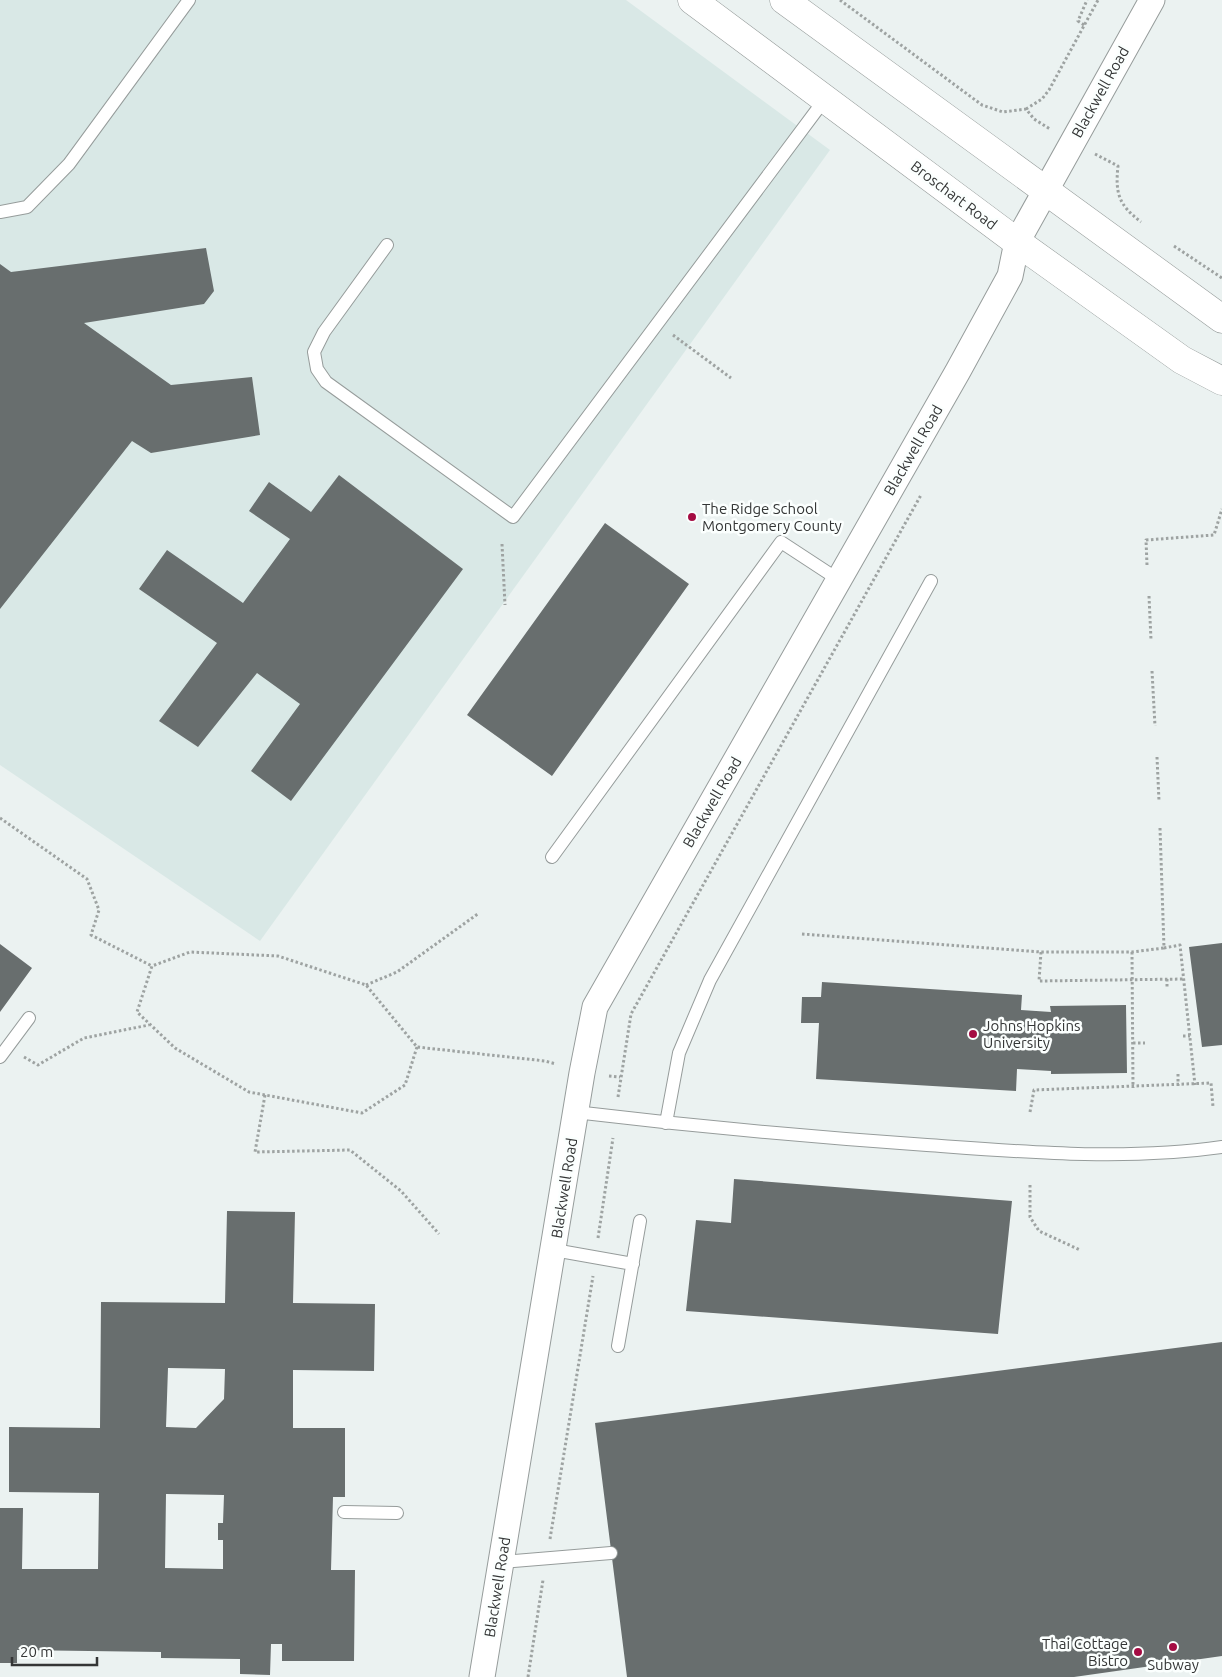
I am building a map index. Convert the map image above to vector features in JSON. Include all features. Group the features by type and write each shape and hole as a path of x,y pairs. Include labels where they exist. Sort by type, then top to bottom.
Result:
{"street":[{"name":"Broschart Road","path":"692,0 1017,242 1182,360 1222,381"},
{"path":"784,0 1045,192 1222,319"},
{"name":"Blackwell Road","path":"482,1677 582,1073 595,1007 958,371 1010,276 1017,242 1152,0"}],"lane":[{"path":"0,212 27,207 69,164 189,0"},
{"path":"387,245 324,332 314,352 317,369 326,382 513,517 825,99"},
{"path":"552,857 781,542 839,580"},
{"path":"666,1123 679,1053 710,980 931,581"},
{"path":"4,1052 29,1018"},
{"path":"576,1112 666,1123 1028,1153 1148,1153 1222,1147"},
{"path":"618,1346 640,1221"},
{"path":"554,1250 632,1264"},
{"path":"344,1512 397,1512"},
{"path":"501,1562 611,1553"}],"path":[{"path":"840,0 982,105 1002,112 1026,109 1042,99 1049,90 1098,0"},
{"path":"1084,25 1078,21 1087,0"},
{"path":"1026,109 1034,119 1072,142 1118,166 1117,192 1121,204 1143,224"},
{"path":"1171,244 1222,278"},
{"path":"658,323 731,378"},
{"path":"618,1100 631,1014 922,493"},
{"path":"1147,565 1146,540 1214,535 1222,509"},
{"path":"502,544 504,605"},
{"path":"1149,596 1151,640"},
{"path":"1152,671 1155,726"},
{"path":"1157,757 1159,801"},
{"path":"0,818 87,880 99,910 90,935 152,966 190,952 278,956 366,985 417,1047 545,1060 582,1073 620,1077"},
{"path":"1160,828 1164,948"},
{"path":"366,985 397,972 479,914"},
{"path":"802,934 1041,952 1132,952 1180,945 1195,1085"},
{"path":"1041,952 1039,981 1184,979"},
{"path":"1132,952 1133,1088"},
{"path":"152,966 137,1012 175,1048 248,1092 362,1113 405,1085 417,1047"},
{"path":"1167,979 1168,988"},
{"path":"4,1052 38,1065 84,1038 150,1025"},
{"path":"1183,1036 1190,1036"},
{"path":"1133,1043 1145,1043"},
{"path":"1178,1074 1178,1086"},
{"path":"1030,1112 1034,1090 1133,1088 1211,1083 1213,1107"},
{"path":"265,1095 255,1152 350,1150 401,1191 439,1234"},
{"path":"598,1238 612,1138"},
{"path":"1030,1185 1030,1217 1039,1231 1080,1250"},
{"path":"551,1532 592,1281"},
{"path":"528,1677 543,1581"}],"shaded area":[{"path":"0,0 626,0 830,150 260,941 0,765"}],"building":[{"path":"206,248 214,291 204,304 84,323 171,385 252,377 260,435 151,453 132,441 0,609 0,264 11,272"},
{"path":"339,475 463,569 291,801 251,771 300,704 257,673 198,747 159,721 217,643 139,589 167,550 243,603 290,539 249,511 269,482 311,512"},
{"path":"605,523 689,584 552,776 467,715"},
{"path":"1222,943 1222,1045 1202,1047 1189,947"},
{"path":"0,944 32,968 0,1012"},
{"name":"Johns Hopkins University","path":"822,982 1022,995 1021,1010 1051,1012 1050,1006 1126,1005 1127,1073 1051,1074 1051,1071 1017,1069 1016,1091 816,1079 819,1023 801,1023 802,997 821,997"},
{"path":"734,1179 1012,1201 998,1334 686,1311 696,1220 731,1223"},
{"path":"227,1211 295,1212 293,1303 375,1304 374,1371 293,1370 293,1428 345,1428 345,1497 333,1497 331,1570 355,1570 354,1661 282,1661 282,1644 271,1644 270,1675 240,1674 240,1659 161,1658 161,1652 17,1650 17,1663 0,1663 0,1508 23,1508 22,1569 98,1569 99,1493 9,1492 9,1427 100,1428 101,1302 225,1303","holes":["168,1368 225,1369 224,1399 196,1428 166,1427","166,1494 224,1495 223,1523 218,1523 218,1540 223,1540 223,1569 165,1568"]},
{"path":"1222,1342 1222,1656 1074,1677 627,1677 595,1423"}],"place":[{"name":"The Ridge School Montgomery County","path":"692,517"},
{"name":"Johns Hopkins University","path":"973,1034"},
{"name":"Subway","path":"1173,1647"},
{"name":"Thai Cottage Bistro","path":"1138,1652"}]}
